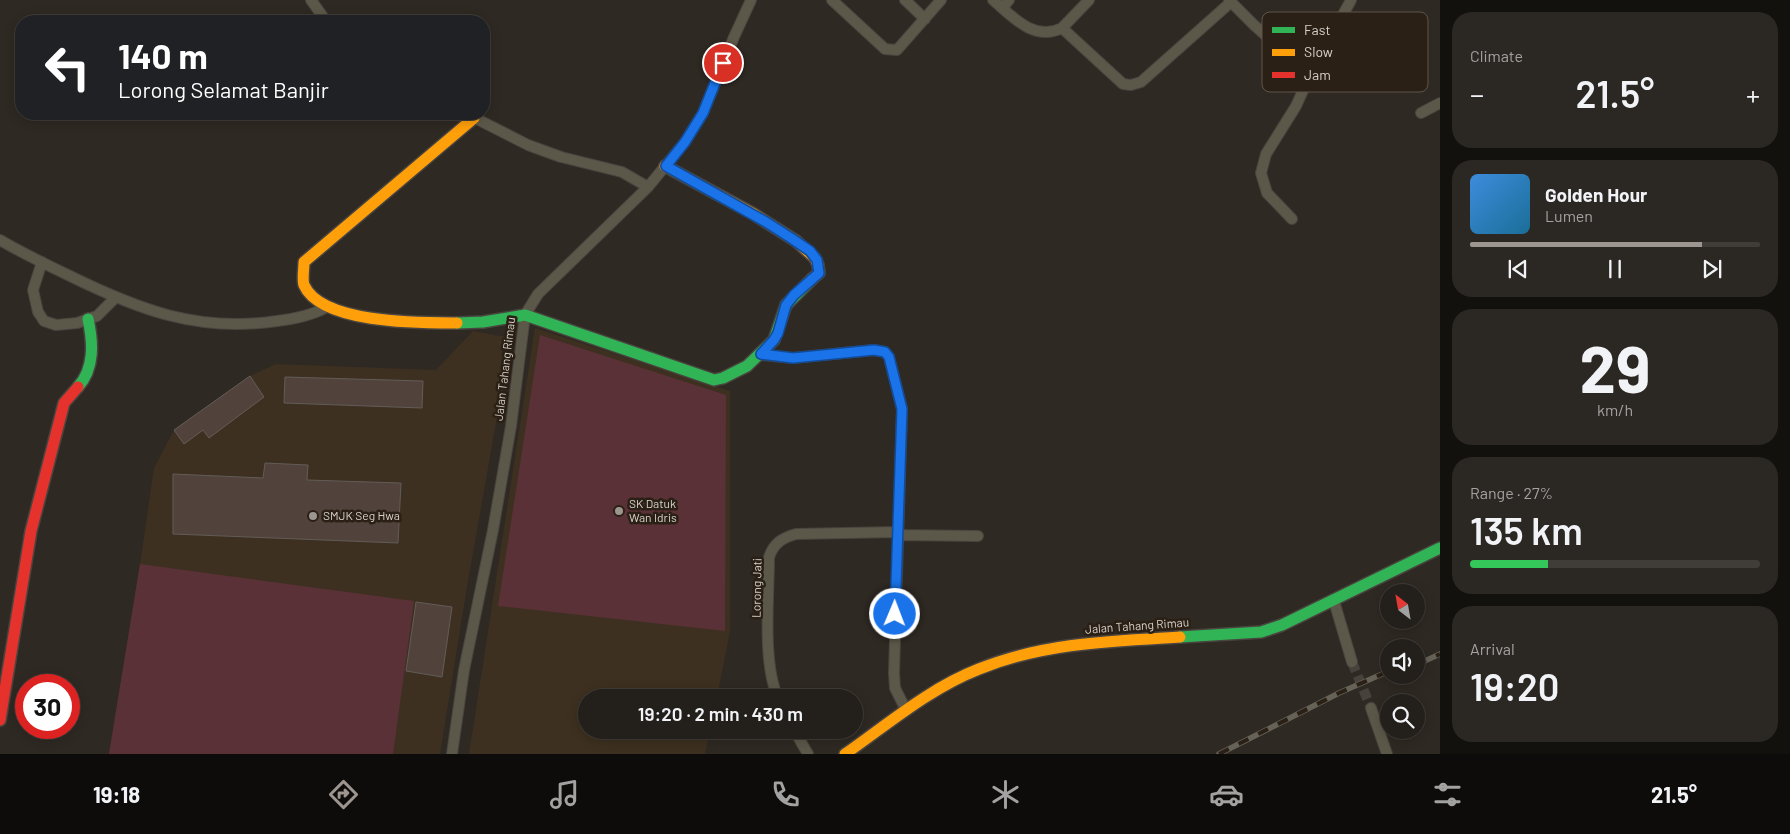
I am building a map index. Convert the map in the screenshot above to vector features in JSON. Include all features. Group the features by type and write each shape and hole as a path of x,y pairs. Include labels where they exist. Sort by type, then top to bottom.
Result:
{"street":[{"path":"311,0 322,15"},
{"name":"Jalan Tahang Rimau","path":"452,754 464,670 493,530 511,426 525,315 538,294 648,186 685,142 703,113 751,0"},
{"path":"832,0 885,49 897,50 941,0"},
{"path":"905,0 925,18"},
{"path":"993,0 1006,4 1023,26 1040,33 1053,32 1062,28 1090,0"},
{"path":"1345,12 1352,0"},
{"path":"1062,28 1123,84 1132,86 1141,82 1155,70 1230,1 1262,32"},
{"path":"1292,219 1267,193 1262,173 1266,154 1296,106 1302,92"},
{"path":"1421,113 1440,103"},
{"path":"466,120 304,262 300,273 301,281 307,292 324,308 392,322 483,322 494,318 525,315 696,375 714,380 734,374 747,366 774,340 790,300 819,273 817,260 810,251 766,222 666,166"},
{"path":"479,120 528,145 560,157 622,172 648,186"},
{"path":"0,240 115,298 154,312 196,322 254,325 294,319 314,314 324,308"},
{"path":"42,262 33,290 38,312 44,321 56,325 77,323 97,316 115,298"},
{"path":"0,720 31,531 64,403 82,383 92,357 92,337 88,319"},
{"path":"761,354 793,358 874,350 885,352 889,357 902,409 894,673 895,688 906,710"},
{"name":"Lorong Jati","path":"775,689 770,672 769,654 769,556 772,549 786,537 796,534 897,534"},
{"path":"897,534 978,536"},
{"name":"Jalan Tahang Rimau","path":"845,754 906,710 961,676 1020,655 1071,645 1116,640 1260,632 1282,625 1334,601 1440,548"},
{"path":"1334,601 1352,662"},
{"path":"1372,708 1387,754"},
{"path":"799,739 808,754"}],"shaded area":[{"name":"SK Datuk Wan Idris","path":"535,328 730,391 730,631 719,689 578,689 578,739 708,739 705,754 469,754"},
{"name":"SMJK Seg Hwa","path":"473,331 511,338 440,754 109,754 154,468 174,430 250,376 276,364 436,370"},
{"name":"SK Datuk Wan Idris","path":"540,335 726,395 725,631 498,606"},
{"path":"140,564 414,601 393,754 109,754"}],"building":[{"path":"250,376 264,397 209,438 203,430 184,444 174,430"},
{"path":"285,377 423,381 422,408 284,403"},
{"path":"265,463 308,465 307,480 401,483 398,543 173,534 173,474 263,478"},
{"path":"416,602 452,607 442,677 406,671"}],"tunnel":[{"path":"1352,662 1371,708"}],"railway":[{"path":"1425,661 1440,654"},
{"path":"1219,754 1339,693 1380,675"}],"traffic: fast":[{"path":"457,323 483,322 525,315 714,380 723,378 747,366 774,340 786,305 812,279"},
{"path":"78,387 84,380 90,363 92,346 88,319"},
{"path":"1180,637 1261,632 1282,625 1440,548"}],"traffic: slow":[{"path":"457,323 420,323 373,319 330,307 314,298 304,285 304,262 472,120"},
{"path":"665,166 752,213 796,241 815,258 818,265 819,273 812,279"},
{"path":"845,754 926,696 961,677 1003,660 1078,645 1180,637"}],"traffic: jam":[{"path":"0,720 31,531 64,403 78,387"}],"place":[{"name":"SK Datuk Wan Idris","path":"619,511"},
{"name":"SMJK Seg Hwa","path":"313,516"}],"route":[{"path":"723,63 703,113 685,142 666,166 766,222 810,251 817,260 819,273 794,295 786,305 778,333 761,354 793,358 874,350 885,352 889,357 902,409 895,614"}]}
